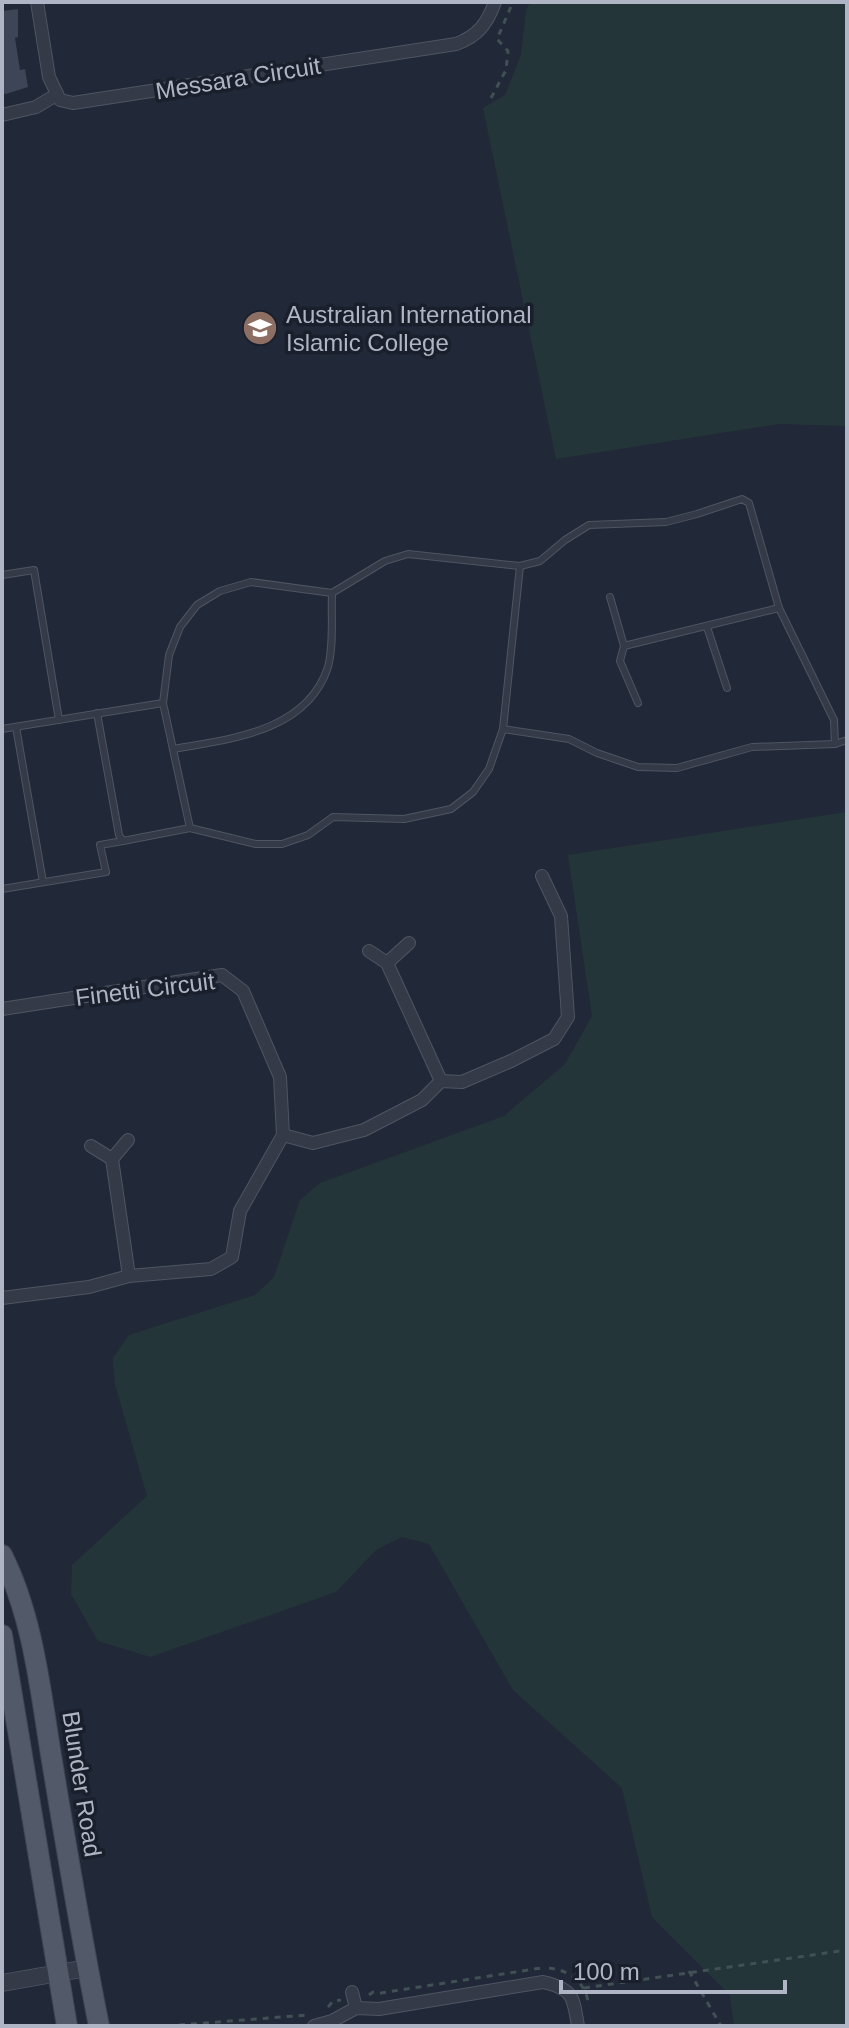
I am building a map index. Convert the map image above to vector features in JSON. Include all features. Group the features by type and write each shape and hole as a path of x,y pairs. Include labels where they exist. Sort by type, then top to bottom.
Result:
{"main road":[{"name":"Blunder Road","path":"2,1555 19,1597 37,1665 99,2026"},
{"path":"2,1635 67,2026"}],"street":[{"path":"2,115 36,107 56,95 49,77 37,2"},
{"name":"Messara Circuit","path":"56,95 66,103 82,102 456,44 476,35 487,21 495,2"},
{"path":"2,1298 89,1287 129,1276 211,1269 232,1257 240,1211 283,1135 313,1143 364,1130 422,1100 441,1081 462,1082 554,1039 568,1017 561,916 542,876"},
{"path":"387,963 409,943"},
{"path":"369,951 387,963 441,1081"},
{"name":"Finetti Circuit","path":"2,1009 222,975 243,991 280,1077 283,1135"},
{"path":"128,1140 112,1159 129,1276"},
{"path":"91,1146 112,1159"},
{"path":"2,1983 87,1968"},
{"path":"314,2026 332,2021 356,2008 379,2009 543,1982 563,1986 574,1999 578,2026"},
{"path":"352,1992 356,2008"}],"lane":[{"path":"190,828 163,703 169,655 180,627 197,605 220,591 251,582 332,593 385,561 408,554 520,566 540,561 589,525 666,522 742,499 749,503 779,608 834,720 835,744"},
{"path":"2,889 106,872 100,845 190,828 256,844 282,844 308,835 333,817 404,819 451,809 473,792 489,769 503,729 520,566"},
{"path":"2,575 34,570 59,720"},
{"path":"173,749 239,738 267,728 298,710 318,689 329,664 332,593"},
{"path":"610,597 624,646 620,661 638,703"},
{"path":"624,646 779,608"},
{"path":"707,627 727,688"},
{"path":"2,729 163,703"},
{"path":"97,713 119,835 123,841"},
{"path":"16,727 43,882"},
{"path":"503,729 569,739 597,753 638,767 677,768 752,747 835,744 847,740"}],"path":[{"path":"491,98 506,70 508,51 497,39 513,2"},
{"path":"584,1988 847,1950"},
{"path":"689,1971 721,2026"}],"shaded area":[{"path":"530,2 847,2 847,426 779,424 556,459 483,108 505,95 521,55 526,11"},
{"path":"847,812 847,2026 734,2026 730,1995 652,1917 622,1788 513,1690 429,1544 402,1537 376,1550 336,1592 150,1657 98,1641 71,1594 72,1565 147,1496 115,1384 113,1358 129,1335 255,1295 274,1277 300,1200 320,1183 504,1116 565,1064 592,1016 568,855"}],"building":[{"path":"18,9 18,37 15,38 20,70 25,69 28,87 6,94 2,93 2,11"}],"place":[{"name":"Australian International Islamic College","path":"260,328"}]}
